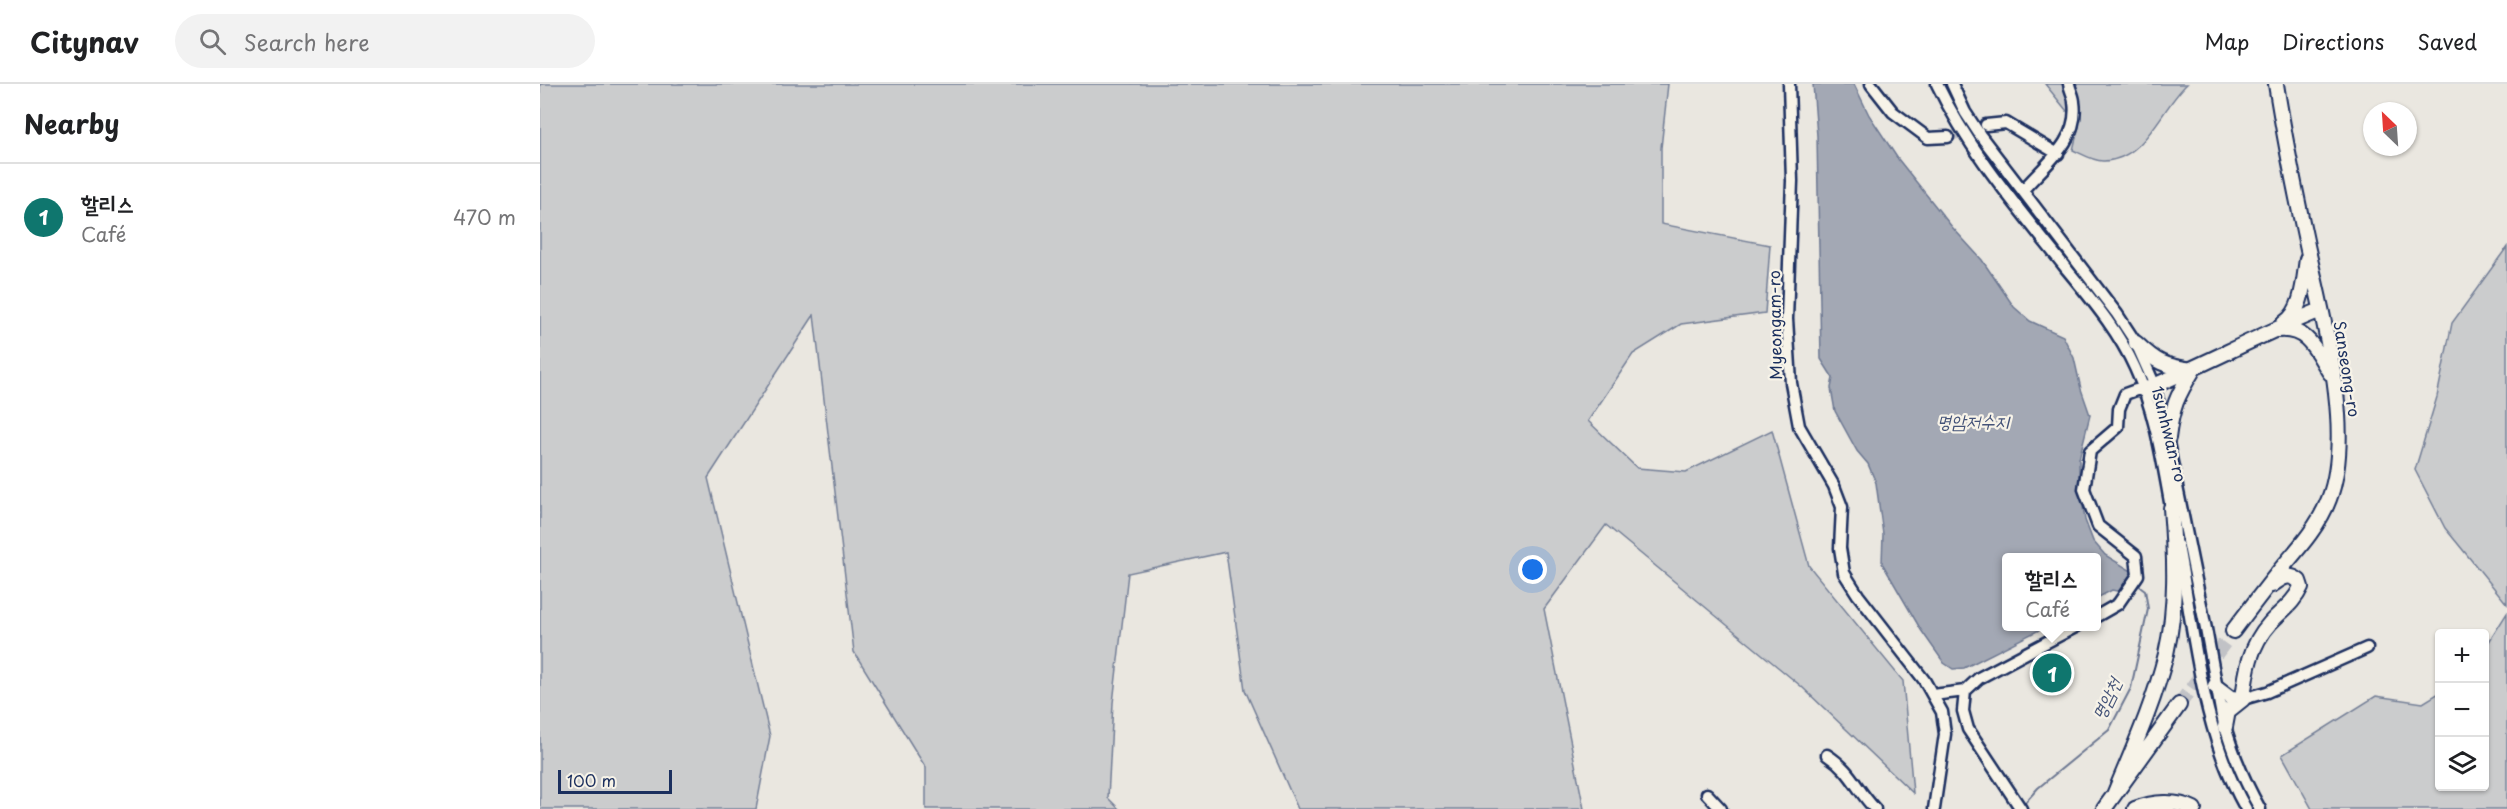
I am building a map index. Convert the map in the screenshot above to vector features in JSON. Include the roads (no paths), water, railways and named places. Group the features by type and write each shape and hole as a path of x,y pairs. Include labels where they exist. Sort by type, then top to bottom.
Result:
{"main road":[{"name":"Sanseong-ro","path":"2233,631 2313,529 2329,499 2338,450 2339,428 2334,380 2289,166 2276,84"},
{"path":"2149,388 2193,370 2289,320 2297,305 2308,252"},
{"path":"2269,331 2321,310"},
{"path":"2269,331 2285,329 2300,332 2315,350 2334,380"},
{"path":"2136,343 2156,362 2167,367 2193,370"},
{"path":"2168,438 2172,410 2193,370"},
{"path":"2114,795 2146,717 2166,651 2175,573 2171,508"},
{"path":"2225,727 2228,711 2243,699 2246,671 2258,639 2292,603 2301,587 2299,581 2290,576 2284,576 2265,589"},
{"path":"2215,686 2231,698 2243,699"},
{"path":"2104,809 2179,705"},
{"path":"2135,809 2148,804 2167,803 2194,809"}],"street":[{"name":"Myeongam-ro","path":"1789,84 1792,181 1787,319 1791,383 1799,426 1834,486 1842,507 1840,548 1844,573 1933,695 1942,712 1945,734 1942,767 1934,809"},
{"path":"1871,84 1893,112 1928,138 1948,137"},
{"name":"1sunhwan-ro","path":"1937,84 1958,124 1982,159 2116,332 2135,368 2149,388 2213,730 2235,789 2246,809"},
{"name":"1sunhwan-ro","path":"1952,84 1965,112 2136,343 2149,388 2168,438 2215,686 2225,727 2246,785 2260,809"},
{"path":"2023,190 2058,154 2067,140 2075,103 2069,84"},
{"path":"1986,125 2006,123 2058,154"},
{"path":"2101,614 2118,604 2138,575 2136,556 2098,526 2084,489 2090,451 2118,427 2125,394 2149,388"},
{"path":"1933,695 1965,691 1978,678 2069,631"},
{"path":"2243,699 2267,692 2367,648"},
{"path":"1965,691 1963,711 1968,729 2020,809"},
{"path":"1827,754 1849,771 1859,792 1875,809"},
{"path":"1707,794 1721,809"}],"water":[{"name":"명암저수지","path":"1813,84 1854,84 1869,115 1898,159 1952,227 1982,260 2014,307 2030,321 2063,336 2074,358 2090,415 2079,459 2079,481 2085,520 2093,541 2105,555 2133,572 2121,592 2112,590 2101,596 2101,553 2002,553 2002,631 2037,631 1964,668 1953,669 1944,663 1921,630 1882,563 1883,534 1876,483 1868,464 1857,451 1835,411 1831,388 1833,378 1821,359 1817,136"}],"waterway":[{"name":"명암천","path":"2022,806 2038,788 2109,730 2131,688 2148,609 2145,590 2137,584"}],"tunnel":[{"path":"1948,137 1983,126"},
{"path":"2179,705 2233,631"}],"place":[{"name":"할리스","path":"2052,673"}]}
